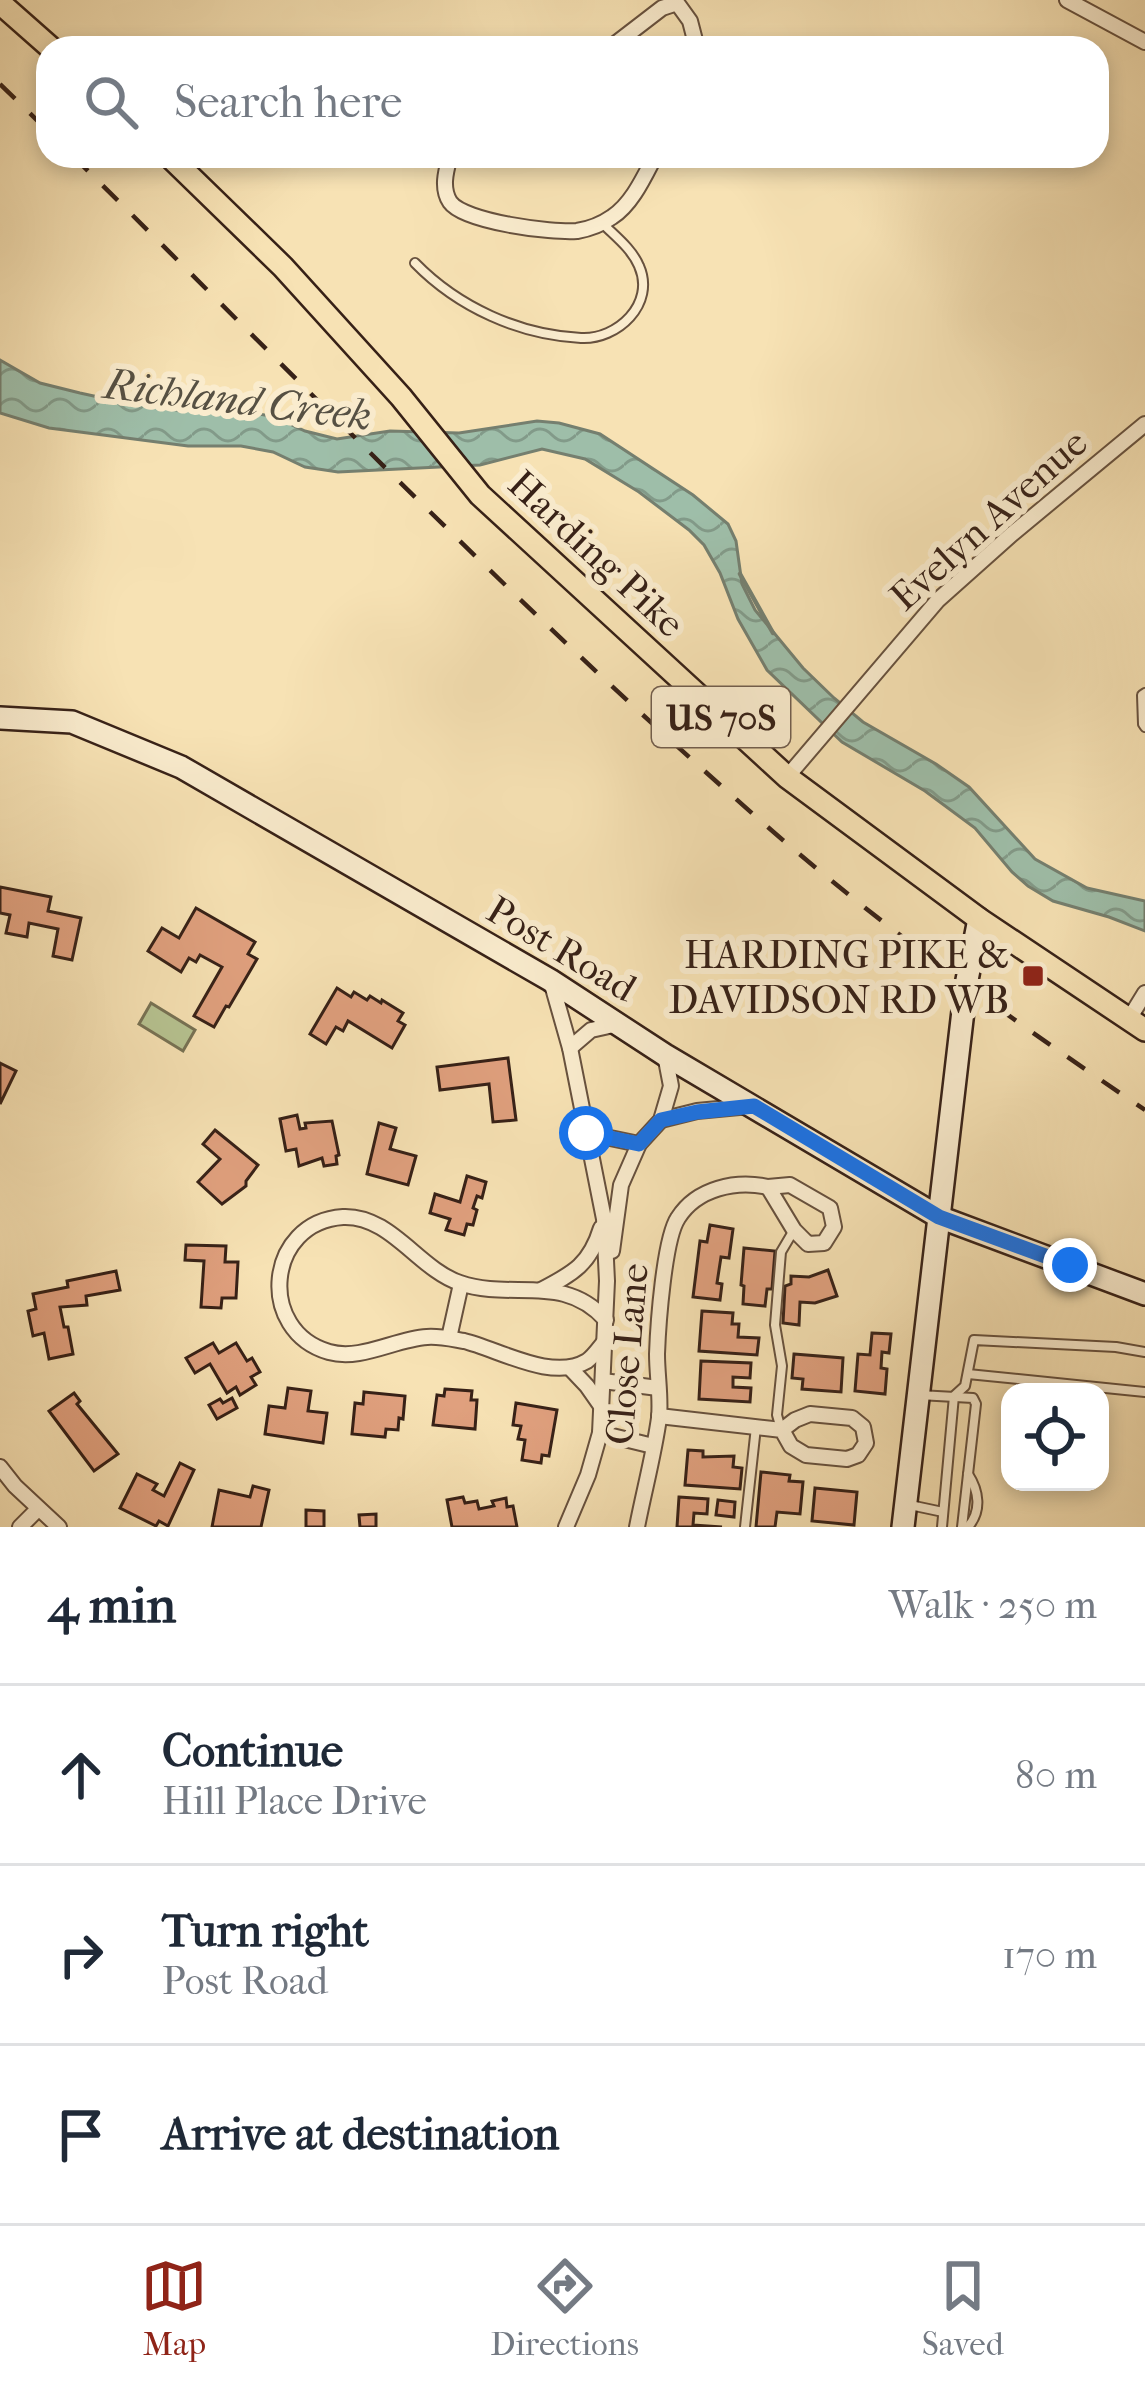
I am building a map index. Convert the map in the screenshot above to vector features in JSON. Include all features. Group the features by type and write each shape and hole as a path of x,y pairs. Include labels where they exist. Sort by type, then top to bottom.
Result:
{"main road":[{"path":"0,2 38,36"},
{"name":"Harding Pike","path":"181,168 284,267 401,397 480,495 787,777 979,919 1137,1025"}],"street":[{"path":"1067,0 1145,42"},
{"path":"626,36 662,8 678,2 694,36"},
{"path":"448,168 445,188 460,211 532,230 579,231 616,215 648,168"},
{"name":"Evelyn Avenue","path":"787,777 938,600 1145,424"},
{"name":"Post Road","path":"0,718 72,722 181,767 550,980 665,1055 939,1217 1145,1294"},
{"path":"904,1516 966,985 979,919"},
{"path":"550,980 570,1048 604,1219 607,1281 600,1433 567,1525"},
{"path":"1137,1025 1145,993"},
{"path":"570,1048 591,1030 618,1024"},
{"path":"607,1281 621,1185 639,1144 661,1120 671,1086 665,1055"},
{"path":"661,1120 754,1106"},
{"path":"586,1133 639,1144"},
{"name":"Close Lane","path":"638,1527 659,1416 657,1348 676,1220 707,1192 748,1183 790,1185 830,1208 834,1227 824,1243 808,1244 794,1230"},
{"path":"768,1187 794,1230"},
{"path":"605,1341 590,1360 570,1368 531,1364 449,1338 427,1337 346,1354 321,1349 288,1321 281,1306 279,1274 299,1235 322,1222 359,1218 374,1223 442,1275 461,1283 541,1290 590,1303 606,1321"},
{"path":"541,1290 573,1274 594,1251 604,1219"},
{"path":"449,1338 461,1283"},
{"path":"570,1368 602,1407"},
{"path":"604,1381 658,1388"},
{"path":"659,1416 782,1430 810,1414 853,1418 862,1427 866,1443 858,1455 847,1459 806,1455 791,1445 782,1430"},
{"path":"600,1433 653,1446"},
{"path":"0,1467 59,1527"},
{"path":"20,1527 38,1509"}],"lane":[{"path":"416,263 443,289 493,317 567,336 599,337 626,322 643,291 638,262 602,223"},
{"path":"1145,693 1145,727"},
{"path":"782,1430 777,1414 782,1366 776,1325 781,1252 794,1230"},
{"path":"942,1527 954,1396 965,1386 974,1340 1145,1352"},
{"path":"968,1374 1145,1392"},
{"path":"918,1395 954,1396 973,1399 976,1404 965,1527"},
{"path":"745,1527 756,1427"},
{"path":"904,1516 944,1512"}],"shaded area":[{"path":"151,1003 195,1030 183,1051 139,1024"}],"water":[{"path":"0,360 40,383 80,393 121,402 233,409 275,417 337,439 390,431 459,433 537,421 600,434 728,524 736,541 742,584 755,610 834,698 863,722 969,787 1035,859 1087,888 1145,901 1145,931 1053,901 1028,886 975,828 925,791 842,742 767,670 704,545 639,492 585,459 542,449 480,465 338,472 305,467 273,452 241,446 188,446 49,428 0,413"}],"building":[{"path":"0,887 51,897 48,911 81,918 72,960 53,956 58,929 29,923 27,937 6,933 10,915 0,913"},
{"path":"196,908 255,942 248,954 257,959 214,1027 194,1016 222,967 200,955 196,962 189,958 181,972 148,951 162,928 179,938"},
{"path":"337,988 351,997 354,992 367,1000 370,996 382,1000 403,1013 398,1021 405,1025 392,1048 348,1021 343,1031 336,1027 326,1044 310,1034"},
{"path":"508,1058 516,1120 493,1122 489,1084 440,1090 437,1067"},
{"path":"0,1063 16,1071 0,1104"},
{"path":"297,1115 300,1129 306,1128 305,1123 332,1121 337,1164 324,1166 322,1158 299,1166 296,1149 286,1151 280,1119"},
{"path":"379,1123 396,1128 390,1149 416,1156 408,1185 367,1174"},
{"path":"215,1130 258,1165 246,1186 222,1204 198,1182 220,1159 203,1144"},
{"path":"467,1176 486,1182 473,1208 477,1210 473,1225 467,1224 464,1235 446,1230 450,1219 430,1213 435,1194 460,1202"},
{"path":"710,1225 733,1229 729,1258 721,1257 720,1300 693,1297 700,1241 707,1242"},
{"path":"186,1245 226,1246 225,1262 238,1262 236,1298 222,1298 221,1308 201,1307 204,1261 185,1260"},
{"path":"744,1248 775,1251 772,1289 767,1289 765,1306 743,1304"},
{"path":"828,1270 837,1296 800,1302 799,1325 783,1323 785,1286 791,1284 791,1276 809,1277"},
{"path":"116,1271 120,1290 86,1296 87,1305 60,1307 73,1354 49,1359 44,1333 33,1336 28,1311 36,1309 33,1294"},
{"path":"702,1311 733,1313 732,1324 739,1324 738,1337 759,1338 757,1355 699,1351"},
{"path":"872,1333 891,1334 889,1353 882,1352 881,1368 887,1369 885,1394 855,1391 858,1354 870,1355"},
{"path":"213,1343 219,1353 236,1343 247,1361 252,1358 260,1372 251,1377 256,1385 240,1395 236,1387 227,1393 210,1364 195,1373 186,1358"},
{"path":"794,1354 843,1358 841,1392 802,1389 803,1379 792,1378"},
{"path":"701,1361 751,1363 750,1378 733,1377 733,1387 751,1388 750,1402 699,1399"},
{"path":"288,1388 311,1391 308,1411 327,1413 323,1443 265,1434 269,1406 285,1408"},
{"path":"445,1389 472,1391 471,1400 477,1400 475,1429 433,1425 437,1395 444,1396"},
{"path":"364,1392 405,1396 398,1430 386,1429 385,1437 352,1434 355,1403 363,1404"},
{"path":"74,1393 80,1401 77,1404 118,1454 94,1471 49,1411"},
{"path":"232,1398 237,1408 217,1419 209,1405"},
{"path":"516,1403 557,1410 549,1456 542,1455 541,1463 522,1460 525,1440 518,1439 521,1426 513,1425"},
{"path":"688,1450 703,1451 703,1457 734,1456 733,1467 742,1468 740,1489 685,1485"},
{"path":"180,1463 194,1470 168,1526 159,1521 156,1526 120,1508 137,1474 157,1484 153,1490 164,1496"},
{"path":"761,1472 790,1475 789,1481 803,1482 800,1514 777,1512 775,1527 756,1527"},
{"path":"253,1486 269,1490 261,1527 212,1527 219,1490 250,1497"},
{"path":"815,1488 857,1492 854,1525 812,1521"},
{"path":"463,1497 465,1503 477,1501 479,1509 506,1498 507,1507 513,1506 517,1527 452,1527 447,1500"},
{"path":"679,1497 708,1499 707,1514 694,1513 693,1525 722,1527 677,1527"},
{"path":"718,1500 735,1502 734,1517 716,1515"},
{"path":"306,1510 324,1511 324,1527 306,1527"},
{"path":"376,1514 376,1527 360,1527 359,1515"}],"waterway":[{"name":"Richland Creek","path":"740,574 773,633"}],"railway":[{"path":"0,84 36,119"},
{"path":"85,168 493,573 753,814 944,968 1145,1110"}],"place":[{"name":"HARDING PIKE & DAVIDSON RD WB","path":"1033,976"}],"route":[{"path":"586,1133 639,1144 661,1120 754,1106 939,1217 1070,1265"}]}
